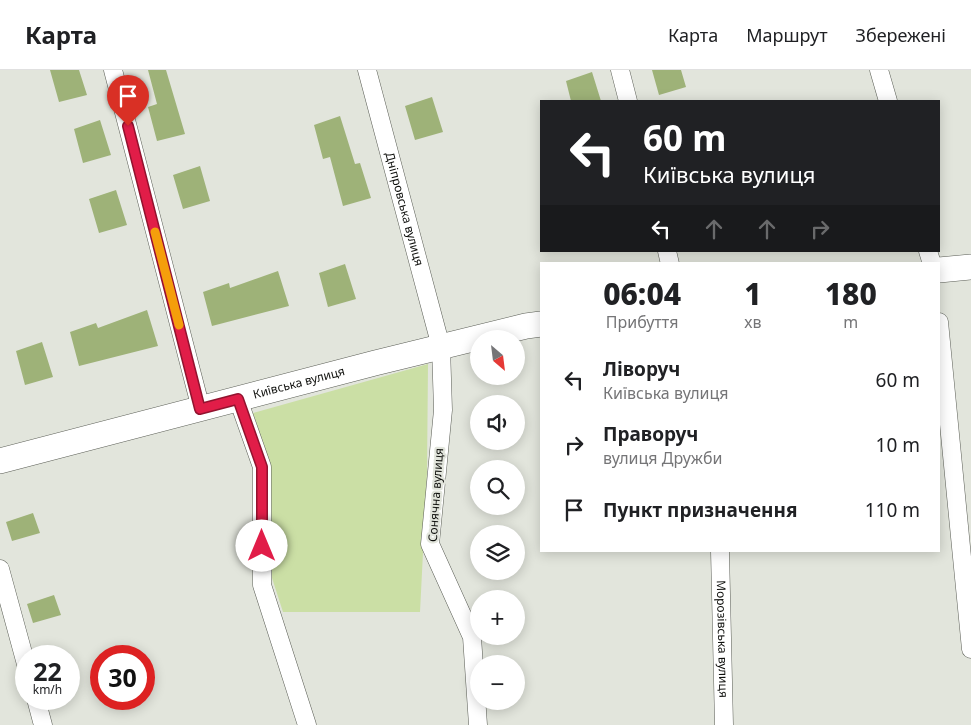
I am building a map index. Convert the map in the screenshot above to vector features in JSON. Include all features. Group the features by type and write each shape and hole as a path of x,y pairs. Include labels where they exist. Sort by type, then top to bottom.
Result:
{"main road":[{"path":"940,270 971,267"},
{"name":"Київська вулиця","path":"0,461 441,347 540,324"}],"street":[{"path":"113,70 200,409"},
{"name":"Дніпровська вулиця","path":"367,70 441,347"},
{"path":"620,70 628,100"},
{"path":"879,70 888,100"},
{"path":"940,332 971,648"},
{"name":"Сонячна вулиця","path":"441,347 443,410 430,544 472,637 478,725"},
{"path":"238,399 262,467 262,585 307,725"},
{"name":"Морозівська вулиця","path":"720,552 724,725"},
{"path":"0,569 21,645"},
{"path":"39,710 43,725"}],"green space":[{"path":"428,364 427,473 420,612 283,612 272,578 271,470 253,413"}],"building":[{"path":"50,70 79,70 87,95 59,102"},
{"path":"148,70 166,70 185,134 157,141 148,107 157,104"},
{"path":"652,70 681,70 686,87 659,95"},
{"path":"592,72 601,100 571,100 566,81"},
{"path":"432,97 443,132 415,140 405,106"},
{"path":"340,116 355,164 360,163 371,198 343,206 330,157 323,159 314,125"},
{"path":"100,120 111,155 83,163 74,129"},
{"path":"200,166 210,201 183,209 173,175"},
{"path":"116,190 127,225 99,233 89,199"},
{"path":"345,264 356,299 328,307 319,273"},
{"path":"278,271 289,306 212,326 203,292 229,283 230,288"},
{"path":"147,310 158,346 79,366 70,332 96,323 98,328"},
{"path":"42,342 53,377 25,385 16,351"},
{"path":"33,513 40,533 12,541 6,522"},
{"path":"54,595 61,615 33,623 27,604"}],"slow traffic":[{"path":"155,232 179,325"}],"route":[{"path":"128,126 200,409 238,399 262,467 262,546"}]}
